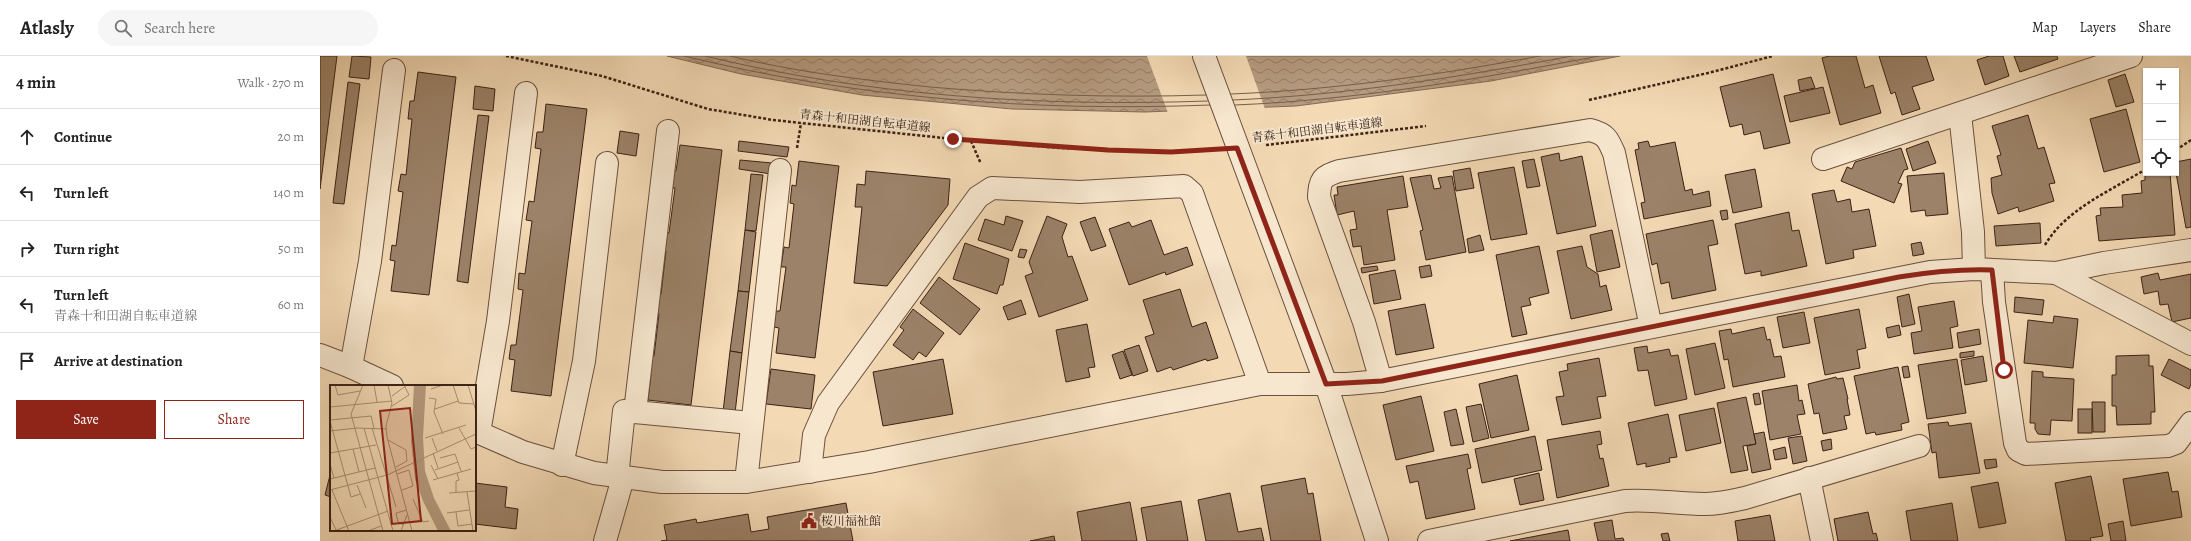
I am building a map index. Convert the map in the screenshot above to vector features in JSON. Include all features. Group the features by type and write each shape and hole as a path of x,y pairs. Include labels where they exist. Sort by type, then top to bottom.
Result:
{"street":[{"path":"1204,56 1326,384 1377,541"},
{"path":"1823,159 2131,56"},
{"path":"351,367 370,261 394,70"},
{"path":"526,92 498,321 477,432 523,452 562,465 620,477 668,482 746,482 810,472 1061,425 1260,384 1326,384 1382,381 1930,272 1983,270 2056,273 2104,263 2191,250"},
{"path":"1960,114 1973,232 1983,270 2004,370 2015,443 2018,450 2026,454 2168,446 2176,443 2191,423"},
{"path":"1382,381 1364,322 1319,197 1320,184 1326,175 1339,171 1575,132 1590,130 1601,132 1608,139 1614,153 1651,327"},
{"path":"635,412 668,131"},
{"path":"562,465 584,361 607,163"},
{"path":"746,482 780,170"},
{"path":"810,472 814,435 828,403 978,196 992,188 1080,192 1184,186 1192,193 1260,384"},
{"path":"2056,273 2191,344"},
{"path":"320,356 351,367 390,385"},
{"path":"605,541 620,477 624,411 752,423"},
{"path":"1429,541 1625,501 1641,500 1705,504 1725,502 1745,498 1919,446"},
{"path":"1809,478 1822,541"}],"path":[{"name":"青森十和田湖自転車道線","path":"506,56 602,76 714,110 773,120 953,139 1059,148 1171,152 1235,142 1287,144 1431,126"},
{"path":"1587,101 1773,56"},
{"path":"2179,148 2191,140"},
{"path":"2043,249 2048,240 2064,222 2084,206 2143,171"}],"water":[{"path":"667,56 1620,56 1491,81 1296,106 1145,112 1012,109 862,95 741,74"}],"pier":[{"path":"1147,56 1246,56 1265,109 1168,113"}],"building":[{"path":"320,56 337,56 320,189"},
{"path":"352,56 371,57 369,79 349,77"},
{"path":"1829,56 1856,56 1865,88 1873,85 1881,113 1840,125 1822,58"},
{"path":"1879,56 1926,56 1934,80 1912,87 1920,109 1902,115 1895,92 1891,94"},
{"path":"1989,56 2003,56 2009,76 1985,85 1977,60"},
{"path":"2014,56 2057,56 2058,59 2020,72"},
{"path":"418,72 456,77 429,295 391,291 395,261 390,260 392,245 396,246 403,192 398,191 401,174 406,175 412,119 408,119 410,101 414,101"},
{"path":"1773,74 1790,143 1764,149 1760,131 1744,135 1742,124 1730,127 1720,87"},
{"path":"2125,74 2134,102 2116,107 2108,80"},
{"path":"1811,77 1815,88 1800,91 1798,80"},
{"path":"348,82 360,84 344,204 333,203"},
{"path":"475,86 495,89 493,111 473,109"},
{"path":"1823,87 1830,113 1790,122 1784,96"},
{"path":"546,104 587,109 551,396 511,391 515,360 509,359 511,345 516,345 523,290 518,289 519,273 525,274 532,221 526,220 529,201 534,202 541,149 535,148 537,132 543,132"},
{"path":"2126,109 2140,162 2104,172 2090,119"},
{"path":"478,115 489,116 468,283 457,281"},
{"path":"2028,115 2038,149 2044,147 2055,183 2049,184 2054,201 2019,212 2018,207 1998,214 1992,193 1991,178 2002,175 1997,156 2001,155 1992,126"},
{"path":"620,131 639,134 636,156 617,153"},
{"path":"739,141 789,147 787,157 738,151"},
{"path":"1648,141 1650,147 1675,142 1685,191 1692,189 1693,195 1709,191 1711,206 1644,219 1641,203 1645,202 1635,150 1639,149 1638,143"},
{"path":"1928,141 1936,163 1913,171 1906,149"},
{"path":"680,145 722,150 691,405 648,400 651,374 646,373 648,356 654,356 659,314 653,313 656,293 661,294 666,251 662,251 663,232 669,233 675,188 669,188 672,171 676,171"},
{"path":"1901,148 1908,169 1904,170 1898,183 1902,184 1894,203 1841,181 1847,167 1852,169 1855,162"},
{"path":"1559,153 1560,161 1582,156 1596,226 1557,234 1541,157"},
{"path":"1534,159 1540,186 1527,188 1522,161"},
{"path":"2191,159 2191,227 2186,228 2177,176 2179,176 2179,161"},
{"path":"740,160 772,163 771,174 739,169"},
{"path":"799,161 839,166 815,358 776,353 779,328 774,327 776,311 780,311 786,267 781,267 784,247 789,248 794,204 790,203 792,185 796,186"},
{"path":"1514,167 1527,234 1491,240 1478,173"},
{"path":"1470,168 1474,188 1456,191 1453,171"},
{"path":"1755,169 1762,207 1733,213 1725,175"},
{"path":"866,171 950,179 948,205 887,286 854,283 862,207 855,207 857,184 865,185"},
{"path":"1944,173 1948,214 1926,216 1925,210 1911,212 1907,176"},
{"path":"751,174 763,175 756,231 745,230"},
{"path":"1431,175 1434,189 1441,188 1438,178 1452,176 1466,252 1426,260 1420,231 1423,230 1410,178"},
{"path":"1403,176 1408,207 1387,210 1395,260 1364,265 1361,246 1353,247 1350,230 1357,229 1354,211 1337,215 1334,195 1338,195 1337,187"},
{"path":"2145,176 2170,176 2175,235 2099,241 2096,216 2101,215 2100,208 2123,207 2122,195 2142,193 2141,181 2145,180"},
{"path":"1834,190 1837,202 1850,199 1852,212 1869,209 1876,246 1853,250 1854,258 1826,264 1812,194"},
{"path":"1727,210 1728,219 1722,220 1720,211"},
{"path":"1789,212 1792,231 1799,230 1807,266 1761,276 1761,271 1745,274 1735,224"},
{"path":"1006,216 1023,221 1012,251 978,240 985,219 1004,225"},
{"path":"1047,216 1067,224 1062,237 1068,257 1072,256 1088,300 1039,317 1025,276 1033,273 1029,262"},
{"path":"1095,217 1106,246 1091,251 1080,222"},
{"path":"1151,220 1164,255 1187,247 1193,265 1166,275 1165,272 1129,285 1109,229 1129,222 1132,227"},
{"path":"1713,220 1718,244 1708,246 1716,290 1672,299 1669,282 1661,284 1657,263 1652,265 1646,234"},
{"path":"2040,223 2041,243 1996,246 1994,226"},
{"path":"745,230 756,232 749,292 738,291"},
{"path":"1612,230 1620,267 1597,272 1590,235"},
{"path":"1480,235 1484,250 1469,253 1467,239"},
{"path":"1921,242 1924,254 1913,256 1911,244"},
{"path":"965,243 1009,259 1003,285 1000,285 997,294 953,279"},
{"path":"1539,246 1549,293 1529,298 1531,305 1521,307 1527,334 1512,337 1496,255"},
{"path":"1582,246 1587,267 1598,274 1600,287 1606,285 1612,310 1571,319 1557,251"},
{"path":"1020,249 1027,250 1024,258 1018,257"},
{"path":"1430,265 1432,276 1421,278 1419,267"},
{"path":"1377,266 1378,270 1362,273 1361,268"},
{"path":"1395,270 1401,299 1374,304 1369,275"},
{"path":"2158,273 2160,280 2191,274 2191,318 2172,322 2168,304 2160,305 2158,291 2144,294 2141,277"},
{"path":"939,277 980,309 960,335 920,303"},
{"path":"1180,289 1192,327 1206,322 1218,358 1207,361 1206,359 1173,370 1171,367 1157,372 1145,337 1154,334 1143,300"},
{"path":"738,291 749,292 742,353 730,351"},
{"path":"1909,294 1915,324 1902,327 1897,297"},
{"path":"2015,297 2044,300 2042,315 2014,312"},
{"path":"1021,300 1026,314 1008,320 1003,307"},
{"path":"1954,301 1958,326 1950,328 1953,348 1914,354 1911,333 1922,331 1918,307"},
{"path":"1425,304 1434,348 1396,355 1388,311"},
{"path":"913,309 944,333 926,357 919,352 913,360 893,345 904,330 900,327"},
{"path":"1859,309 1866,348 1857,350 1860,368 1825,375 1814,318"},
{"path":"1804,312 1810,343 1783,348 1777,317"},
{"path":"2054,316 2078,319 2073,368 2024,363 2028,320 2053,323"},
{"path":"1087,324 1095,367 1088,368 1090,377 1066,382 1056,330"},
{"path":"1899,325 1901,335 1888,338 1886,328"},
{"path":"1764,327 1767,340 1770,339 1774,357 1781,356 1785,377 1733,387 1728,359 1724,360 1719,331 1731,329 1732,334"},
{"path":"1979,329 1981,344 1959,348 1957,333"},
{"path":"1715,343 1725,388 1695,395 1686,349"},
{"path":"1139,345 1148,371 1133,376 1124,350"},
{"path":"1647,346 1648,353 1669,349 1671,356 1678,355 1687,399 1655,406 1648,370 1638,371 1634,348"},
{"path":"730,351 742,353 735,413 723,412"},
{"path":"1123,351 1132,375 1120,379 1112,355"},
{"path":"1974,351 1974,356 1960,358 1960,353"},
{"path":"2149,355 2149,366 2153,366 2155,412 2151,412 2151,424 2117,425 2116,406 2112,406 2112,375 2116,375 2116,356"},
{"path":"1983,356 1987,381 1965,385 1961,360"},
{"path":"1599,358 1606,396 1597,397 1601,418 1562,425 1556,397 1564,396 1559,372 1568,370 1567,364"},
{"path":"943,359 953,414 883,426 873,372"},
{"path":"1957,359 1966,413 1927,419 1918,365"},
{"path":"2169,359 2191,370 2191,384 2189,389 2161,375"},
{"path":"1908,366 1910,377 1904,378 1902,367"},
{"path":"1898,367 1909,422 1901,424 1902,430 1876,435 1875,432 1866,434 1854,376"},
{"path":"771,369 815,375 811,409 766,404"},
{"path":"2032,371 2043,372 2043,377 2074,379 2072,421 2051,420 2050,435 2038,434 2035,429 2035,423 2030,423"},
{"path":"1517,375 1529,430 1491,438 1479,384"},
{"path":"1836,377 1837,379 1843,378 1848,399 1850,415 1844,416 1847,429 1823,434 1819,413 1814,414 1808,384"},
{"path":"1797,385 1799,401 1802,400 1805,414 1797,415 1801,434 1770,440 1762,391"},
{"path":"1759,393 1761,404 1755,405 1753,394"},
{"path":"1421,396 1434,451 1396,460 1383,405"},
{"path":"1746,397 1756,444 1743,446 1748,470 1731,473 1717,403"},
{"path":"2092,402 2105,402 2105,432 2093,432"},
{"path":"1481,404 1489,438 1473,442 1466,407"},
{"path":"1714,408 1721,443 1686,451 1679,415"},
{"path":"1456,409 1464,444 1451,446 1444,412"},
{"path":"2078,409 2092,409 2092,433 2078,433"},
{"path":"1668,414 1677,457 1669,458 1670,462 1646,467 1646,463 1637,465 1628,423"},
{"path":"1948,422 1949,426 1971,423 1980,473 1939,478 1936,452 1932,453 1928,424"},
{"path":"1600,431 1602,444 1597,445 1600,459 1603,458 1609,486 1557,498 1547,440"},
{"path":"1764,432 1771,469 1752,473 1747,446 1756,444 1754,434"},
{"path":"1535,436 1542,470 1482,483 1475,449"},
{"path":"1802,436 1807,461 1793,464 1788,438"},
{"path":"1831,439 1832,449 1823,451 1821,441"},
{"path":"1785,447 1787,458 1775,460 1773,450"},
{"path":"1468,454 1471,468 1467,469 1475,509 1426,519 1418,481 1410,483 1406,466"},
{"path":"1996,459 1997,467 1986,469 1984,460"},
{"path":"2168,472 2172,492 2178,491 2182,517 2131,526 2123,479"},
{"path":"1539,473 1544,500 1520,505 1514,479"},
{"path":"330,475 330,497 325,495"},
{"path":"2091,476 2103,536 2090,538 2091,541 2066,541 2055,483"},
{"path":"1305,478 1308,494 1313,493 1321,541 1271,541 1261,486"},
{"path":"1998,482 2006,523 1979,528 1971,487"},
{"path":"476,483 507,487 505,507 518,509 516,529 476,524"},
{"path":"1230,493 1238,532 1261,528 1264,541 1206,541 1198,500"},
{"path":"1181,501 1188,541 1147,541 1141,508"},
{"path":"1130,502 1137,541 1082,541 1077,512"},
{"name":"桜川福祉館","path":"846,503 853,541 661,541 667,540 664,525 696,519 697,523 748,514 751,532 769,529 767,517"},
{"path":"1952,503 1958,541 1911,541 1906,511"},
{"path":"1868,512 1873,534 1876,533 1878,541 1838,541 1834,519"},
{"path":"1770,515 1775,541 1738,541 1735,521"},
{"path":"1612,520 1615,539 1623,538 1624,541 1598,541 1594,523"},
{"path":"2123,521 2126,541 2111,541 2108,524"},
{"path":"1568,530 1570,541 1510,541"},
{"path":"1668,533 1670,541 1663,541 1661,534"},
{"path":"1054,536 1055,541 1030,541"}],"place":[{"name":"桜川福祉館","path":"809,521"}],"route":[{"path":"953,139 1059,148 1171,152 1237,148 1326,384 1382,381 1899,277 1930,272 1974,269 1992,270 1994,302 2004,370"}]}
